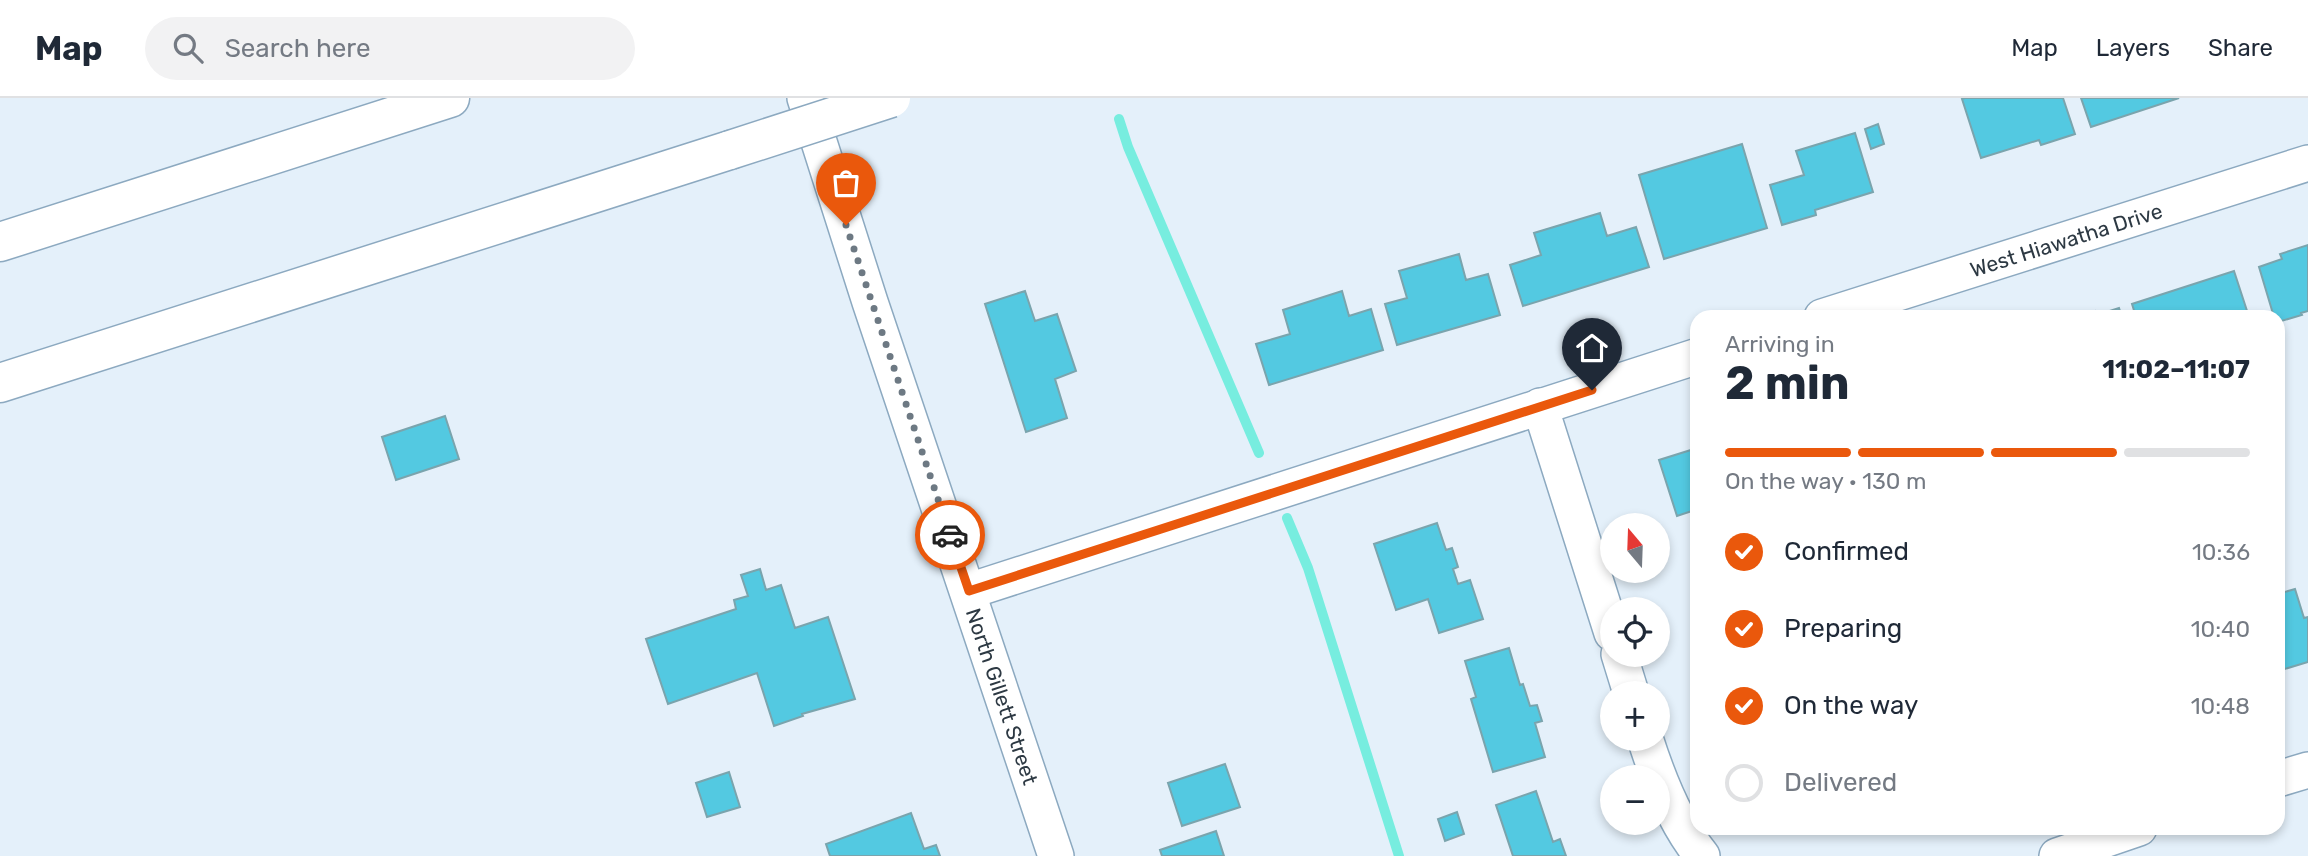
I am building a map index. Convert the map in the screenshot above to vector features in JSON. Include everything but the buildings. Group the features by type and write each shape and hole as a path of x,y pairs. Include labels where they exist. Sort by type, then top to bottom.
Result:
{"highway":[{"path":"0,242 450,98"},
{"path":"0,383 891,98"}],"street":[{"name":"North Gillett Street","path":"805,98 870,302 1056,856"},
{"name":"West Hiawatha Drive","path":"1844,310 2308,163"},
{"path":"969,591 1690,359"},
{"path":"1540,406 1601,597"},
{"path":"1650,751 1679,821 1690,842 1702,856"},
{"path":"2285,777 2308,770"},
{"path":"2057,856 2118,835"}],"waterway":[{"path":"1119,119 1128,147 1259,453"},
{"path":"1287,518 1308,568 1399,856"}],"way so far":[{"path":"846,225 950,535"}],"route":[{"path":"950,535 969,591 1592,390"}]}
